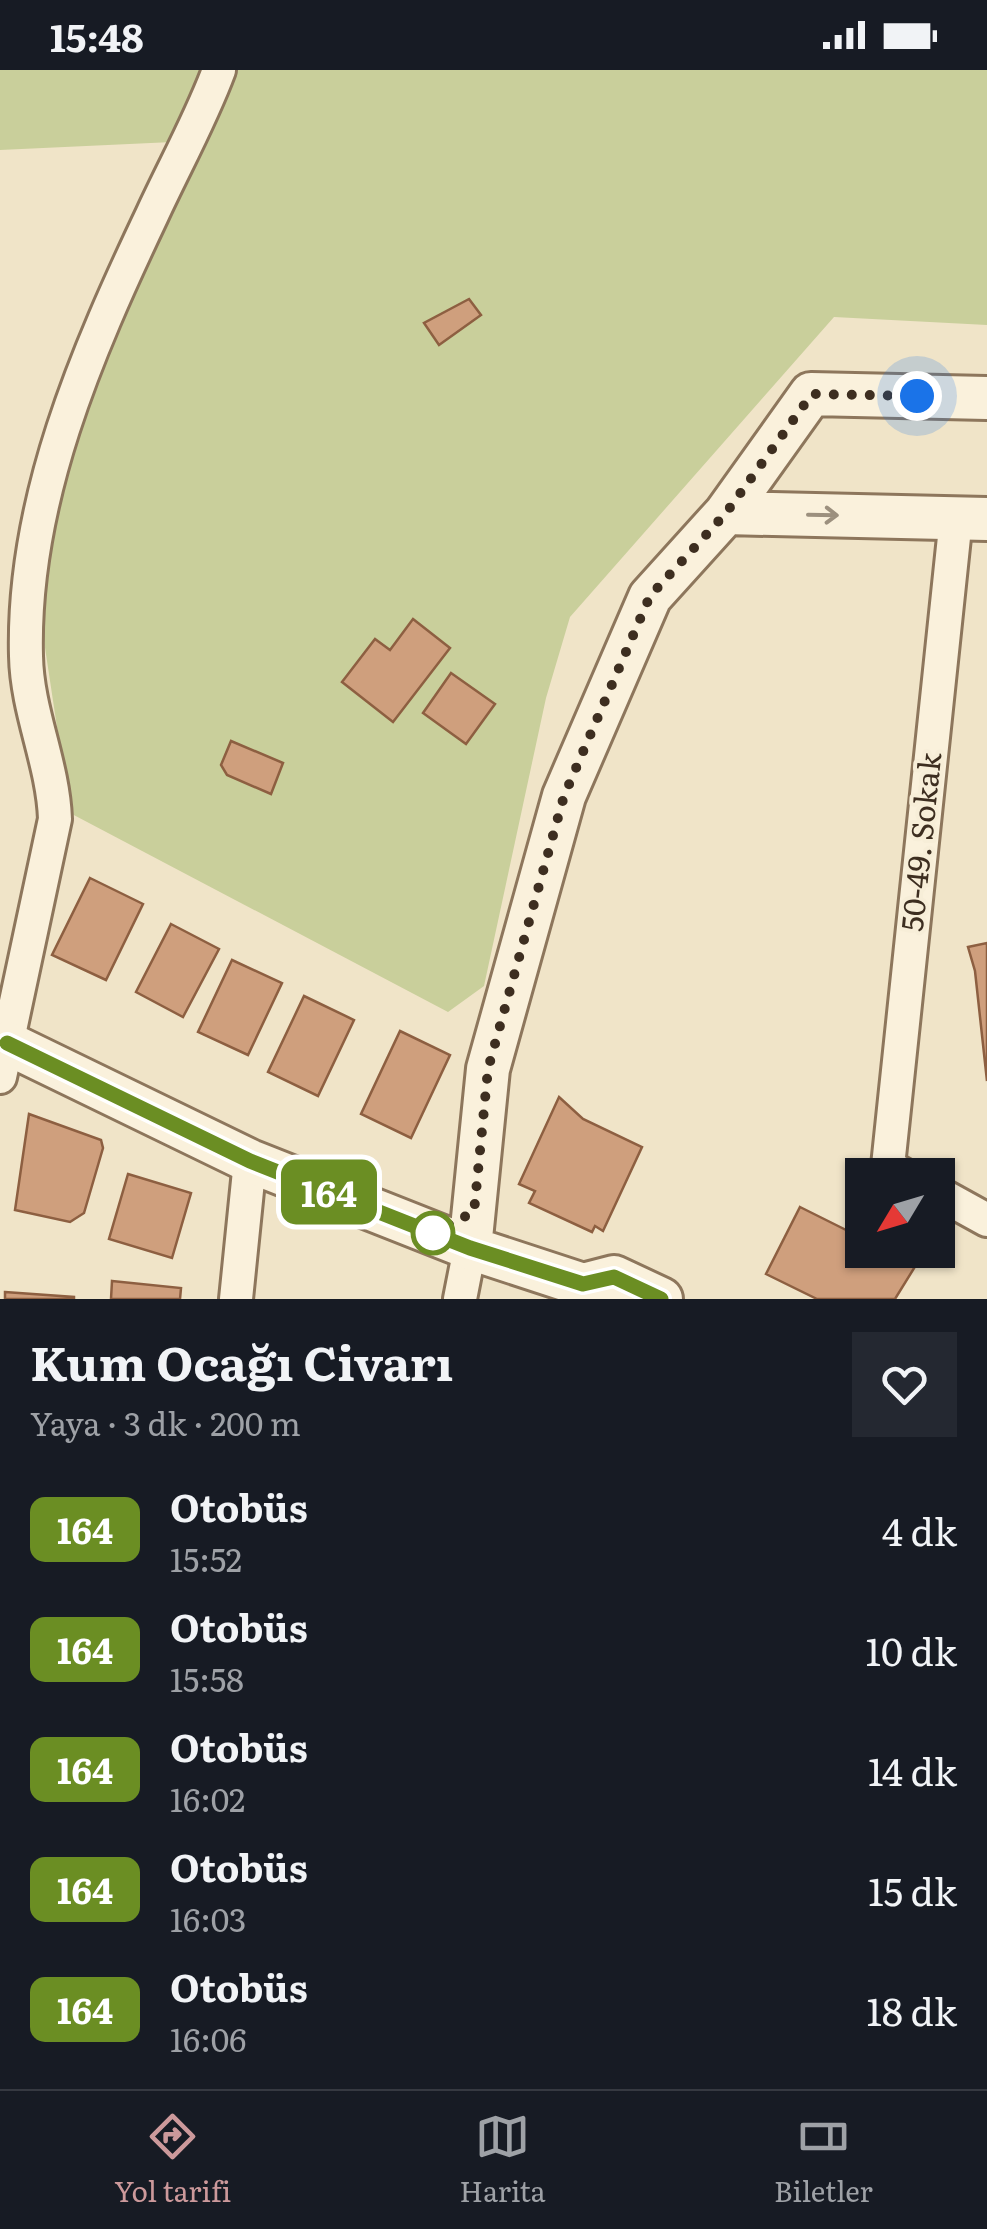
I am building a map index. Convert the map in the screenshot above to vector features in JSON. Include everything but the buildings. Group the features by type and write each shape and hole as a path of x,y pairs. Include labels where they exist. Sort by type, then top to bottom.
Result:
{"street":[{"path":"219,70 77,391 44,486 26,654 30,703 54,782 55,819 4,1060 586,1292 614,1277 661,1299"},
{"path":"460,1299 470,1248 488,1069 564,796 650,596 726,513 812,394 987,398"},
{"path":"726,513 971,519"},
{"name":"50-49. Sokak","path":"897,1158 971,519"},
{"path":"236,1299 250,1161"},
{"path":"955,1202 987,1220"}],"green space":[{"path":"0,70 987,70 987,325 834,317 570,617 546,698 484,986 448,1012 70,813 39,608 55,480 194,141 0,150"}],"bus line":[{"name":"164","path":"7,1043 250,1161 470,1248 583,1284 614,1277 661,1299"}],"route":[{"path":"433,1233 474,1212 488,1069 564,796 650,596 726,513 812,394 917,396"}]}
